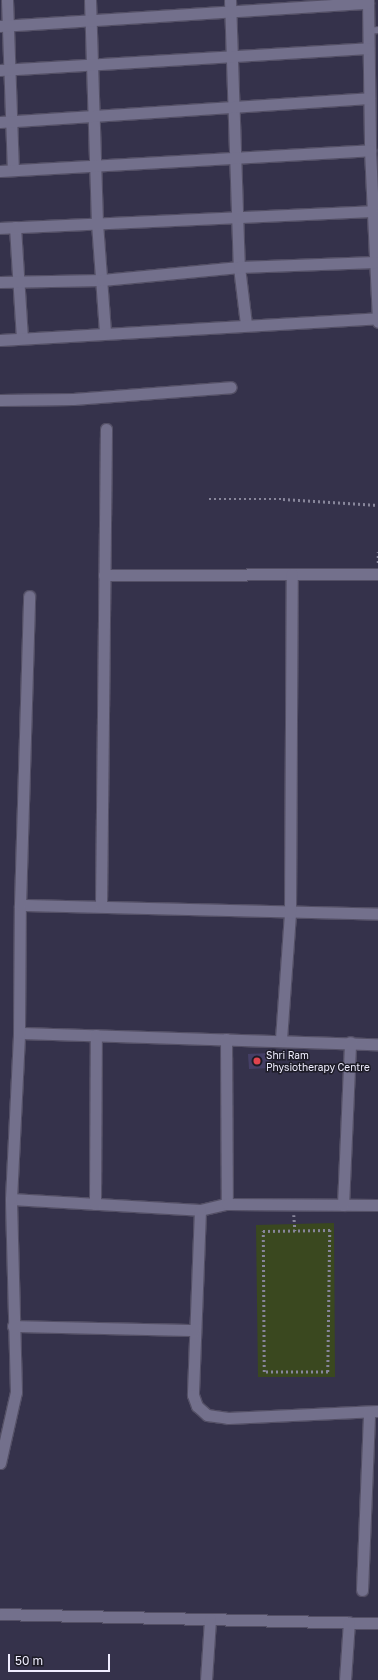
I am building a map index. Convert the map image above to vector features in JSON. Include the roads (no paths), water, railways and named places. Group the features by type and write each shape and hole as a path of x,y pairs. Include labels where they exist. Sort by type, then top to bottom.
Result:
{"street":[{"path":"7,0 4,25 5,122 13,170"},
{"path":"90,0 97,223 105,332"},
{"path":"230,0 239,267 246,324"},
{"path":"4,25 368,2 373,30 368,48 370,150 375,183 372,212 378,322"},
{"path":"4,70 368,48"},
{"path":"5,122 369,98"},
{"path":"0,171 370,150"},
{"path":"0,228 238,216 372,212"},
{"path":"15,227 22,338"},
{"path":"0,282 102,280 239,267 375,262"},
{"path":"0,340 105,332 378,318"},
{"path":"0,400 74,399 231,387"},
{"path":"101,906 106,429"},
{"path":"281,1039 290,913 292,574"},
{"path":"104,575 378,574"},
{"path":"0,1463 16,1392 13,1326 11,1199 19,1033 20,905 29,596"},
{"path":"20,905 101,906 290,913 378,914"},
{"path":"19,1033 226,1039 281,1039 378,1044"},
{"path":"94,1204 96,1035"},
{"path":"226,1039 227,1204"},
{"path":"343,1205 350,1042"},
{"path":"11,1199 200,1210 227,1204 378,1205"},
{"path":"200,1210 193,1394 197,1406 207,1415 243,1418 373,1412 362,1590"},
{"path":"13,1326 195,1330"},
{"path":"0,1614 378,1623"},
{"path":"206,1680 210,1619"},
{"path":"345,1680 349,1622"}],"place":[{"name":"Shri Ram Physiotherapy Centre","path":"257,1061"}]}
